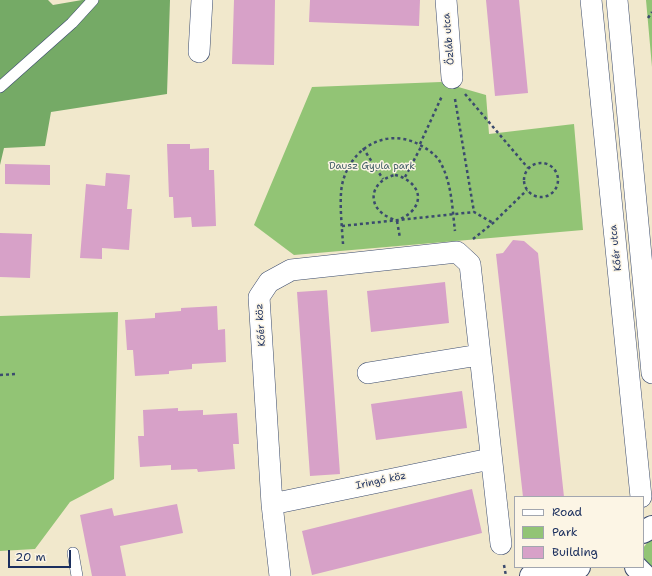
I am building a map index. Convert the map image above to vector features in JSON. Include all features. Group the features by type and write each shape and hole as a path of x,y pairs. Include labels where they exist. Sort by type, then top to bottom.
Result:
{"street":[{"path":"199,52 202,0"},
{"name":"Őzláb utca","path":"446,0 452,78"},
{"name":"Kőér utca","path":"591,0 641,496"},
{"path":"617,0 652,373"},
{"path":"457,252 470,264 490,458 501,544"},
{"name":"Kőér köz","path":"280,576 272,504 259,297 269,282 291,270 457,252"},
{"path":"368,373 479,354"},
{"name":"Iringó köz","path":"272,504 490,458"},
{"path":"531,576 574,568"},
{"path":"637,568 645,576"}],"lane":[{"path":"0,87 72,23 94,0"},
{"path":"73,553 77,576"}],"path":[{"path":"648,18 652,12"},
{"path":"405,177 421,145 435,109 452,78"},
{"path":"452,78 528,168"},
{"path":"452,78 474,212"},
{"path":"345,264 342,226 342,186 349,165 363,148 378,140 392,138 405,138 421,145 438,159 448,179 457,252"},
{"path":"363,148 383,179"},
{"path":"538,162 552,166 558,177 555,190 542,197 536,196 527,190 524,178 528,168 538,162"},
{"path":"395,175 405,177 414,185 417,192 417,203 410,214 397,221 384,215 377,209 374,200 376,188 383,179 395,175"},
{"path":"457,252 493,223 527,190"},
{"path":"342,226 474,212 493,223"},
{"path":"0,375 16,374"}],"green space":[{"path":"0,0 48,0 53,5 82,0 170,0 167,94 51,112 45,146 4,148 0,165"},
{"path":"646,0 652,0 652,67"},
{"name":"Dausz Gyula park","path":"441,82 486,95 489,134 574,124 583,230 294,255 254,225 312,87"},
{"path":"118,312 114,479 70,502 35,549 0,551 0,316"},
{"path":"652,537 652,567 644,559 644,547"}],"building":[{"path":"234,0 275,0 274,65 232,64"},
{"path":"310,0 420,0 419,26 309,22"},
{"path":"486,0 519,0 528,93 495,96"},
{"path":"167,144 190,144 190,149 209,148 209,170 214,170 216,226 192,227 191,217 174,218 173,197 169,197"},
{"path":"5,164 50,165 50,185 5,184"},
{"path":"106,173 130,175 127,209 132,209 129,250 102,248 102,259 80,258 86,184 105,186"},
{"path":"0,233 32,234 30,278 0,277"},
{"path":"513,240 524,241 538,253 564,496 523,496 496,254 503,253"},
{"path":"445,282 449,323 371,332 367,291"},
{"path":"327,290 340,474 310,476 297,292"},
{"path":"217,306 218,330 225,329 226,362 192,364 192,369 169,371 169,374 135,376 133,350 127,350 125,320 155,318 155,313 181,311 181,308"},
{"path":"462,391 467,428 376,440 371,404"},
{"path":"178,408 178,411 203,410 203,415 237,413 239,444 233,444 235,469 198,472 197,469 171,470 171,465 140,467 138,436 144,436 143,410"},
{"path":"472,489 482,533 312,575 302,531"},
{"path":"177,504 183,533 120,546 126,576 92,576 80,515 112,508 114,516"}]}
